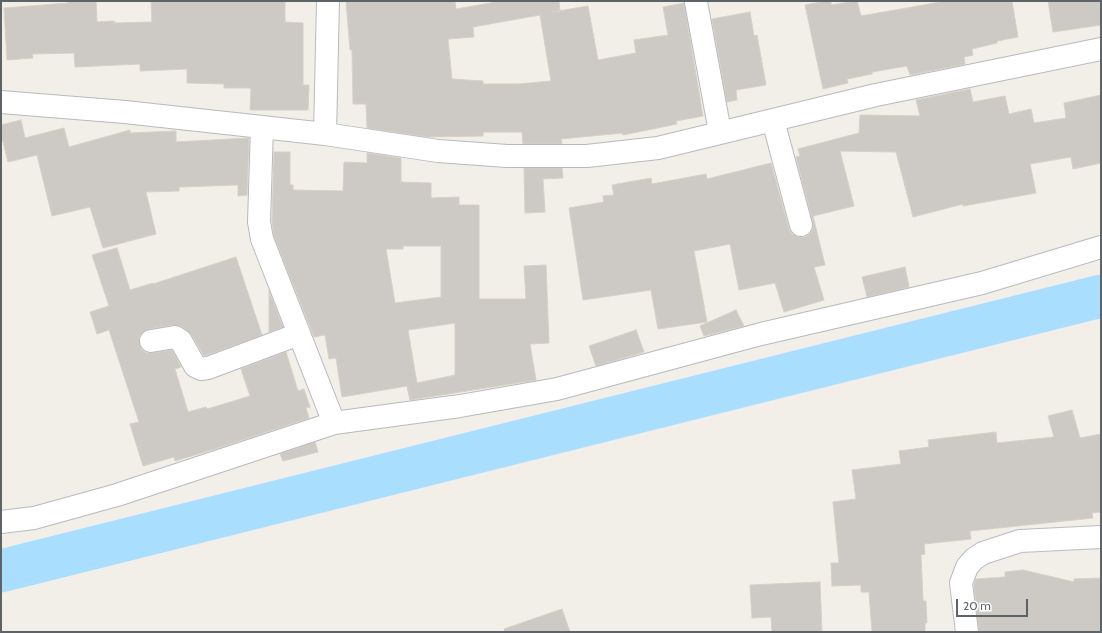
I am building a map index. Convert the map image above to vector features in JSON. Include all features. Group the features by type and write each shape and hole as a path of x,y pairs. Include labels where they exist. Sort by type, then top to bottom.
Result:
{"street":[{"path":"325,134 328,1"},
{"path":"696,2 720,132"},
{"path":"1,102 124,112 262,126 438,151 507,156 587,156 658,148 876,95 1101,49"},
{"path":"773,120 801,225"},
{"path":"262,126 260,231 334,423"},
{"path":"1,522 34,518 117,496 334,423 460,406 557,389 761,334 982,283 1101,247"},
{"path":"151,341 175,337 180,341 195,366 201,369 208,368 299,334"},
{"path":"967,632 961,583 967,567 974,559 983,553 1020,541 1101,537"}],"building":[{"path":"68,1 96,1 97,22 114,21 115,23 152,22 151,1 285,1 285,22 303,23 303,85 309,85 308,110 250,110 251,88 224,88 224,84 187,83 187,69 140,71 140,64 75,67 74,53 32,54 33,58 7,60 4,8 68,3"},
{"path":"346,1 455,1 456,9 502,1 559,1 560,11 588,6 598,60 636,53 634,40 668,35 663,7 684,3 703,116 676,121 677,124 623,135 622,133 561,139 562,144 523,144 522,132 483,132 483,136 427,137 367,128 366,104 353,104 352,50 350,50","holes":["540,15 551,81 519,84 483,84 483,81 452,79 448,39 474,37 473,27"]},
{"path":"831,1 831,5 857,1 861,16 946,1 1012,1 1018,37 997,41 997,43 972,49 973,55 964,57 965,64 910,75 907,66 872,72 872,74 847,79 848,83 823,89 805,5"},
{"path":"1048,1 1101,1 1101,25 1053,32"},
{"path":"750,12 754,36 757,35 766,85 736,90 737,100 727,102 712,19"},
{"path":"970,89 973,102 1005,96 1009,114 1031,109 1034,123 1066,118 1064,103 1101,95 1101,163 1073,169 1071,157 1030,164 1036,193 963,206 963,204 913,217 896,152 840,151 854,206 813,216 825,265 814,267 824,300 784,312 775,283 739,290 730,244 694,251 707,322 658,329 651,290 583,300 569,208 604,202 603,196 614,195 612,185 651,178 652,184 706,174 707,179 771,163 789,229 792,234 797,237 805,237 810,234 813,229 813,222 796,157 800,156 798,149 859,133 860,115 920,116 916,100"},
{"path":"21,120 25,138 64,128 69,147 130,130 130,133 176,131 176,142 249,138 247,195 238,196 238,185 179,187 179,191 146,192 156,234 103,248 90,207 52,216 37,155 8,162 1,134 1,125"},
{"path":"274,152 290,152 290,185 293,185 293,190 343,191 344,162 367,163 367,153 401,158 401,182 431,183 431,198 459,197 459,205 479,205 479,299 526,299 524,266 546,265 549,343 530,344 536,380 410,400 407,386 342,397 336,358 329,359 325,335 314,337 274,236 272,221","holes":["403,246 441,246 441,297 395,303 386,249 403,249","455,323 455,375 417,383 408,330"]},
{"path":"524,168 562,168 563,178 543,179 545,212 525,213"},
{"path":"117,248 130,290 236,257 262,335 204,356 192,335 181,326 173,325 149,329 143,332 139,337 141,349 146,353 172,350 181,367 175,369 188,412 206,407 207,409 250,396 241,369 286,352 298,391 304,389 310,407 306,408 309,418 175,461 174,457 143,466 130,424 139,422 109,330 97,334 90,312 109,306 92,255"},
{"path":"905,267 909,287 867,297 862,277"},
{"path":"269,291 283,327 269,332"},
{"path":"736,310 744,326 704,336 700,326"},
{"path":"636,330 644,352 596,366 589,346"},
{"path":"1072,410 1080,438 1101,434 1101,512 1092,513 1093,518 970,531 971,539 924,544 925,554 921,555 923,601 926,601 927,623 925,623 925,632 872,632 869,592 861,592 861,585 832,586 831,563 839,563 833,502 856,499 852,470 901,464 899,451 929,447 928,440 996,432 997,443 1054,437 1048,416"},
{"path":"315,442 318,452 283,461 280,454"},
{"path":"1023,570 1074,582 1074,579 1101,578 1101,632 979,632 974,585 976,579 1005,577 1005,572"},
{"path":"820,582 822,632 772,632 771,617 752,618 750,585"},
{"path":"562,609 570,632 505,632 504,629"}],"waterway":[{"path":"1,571 1101,296"}]}
